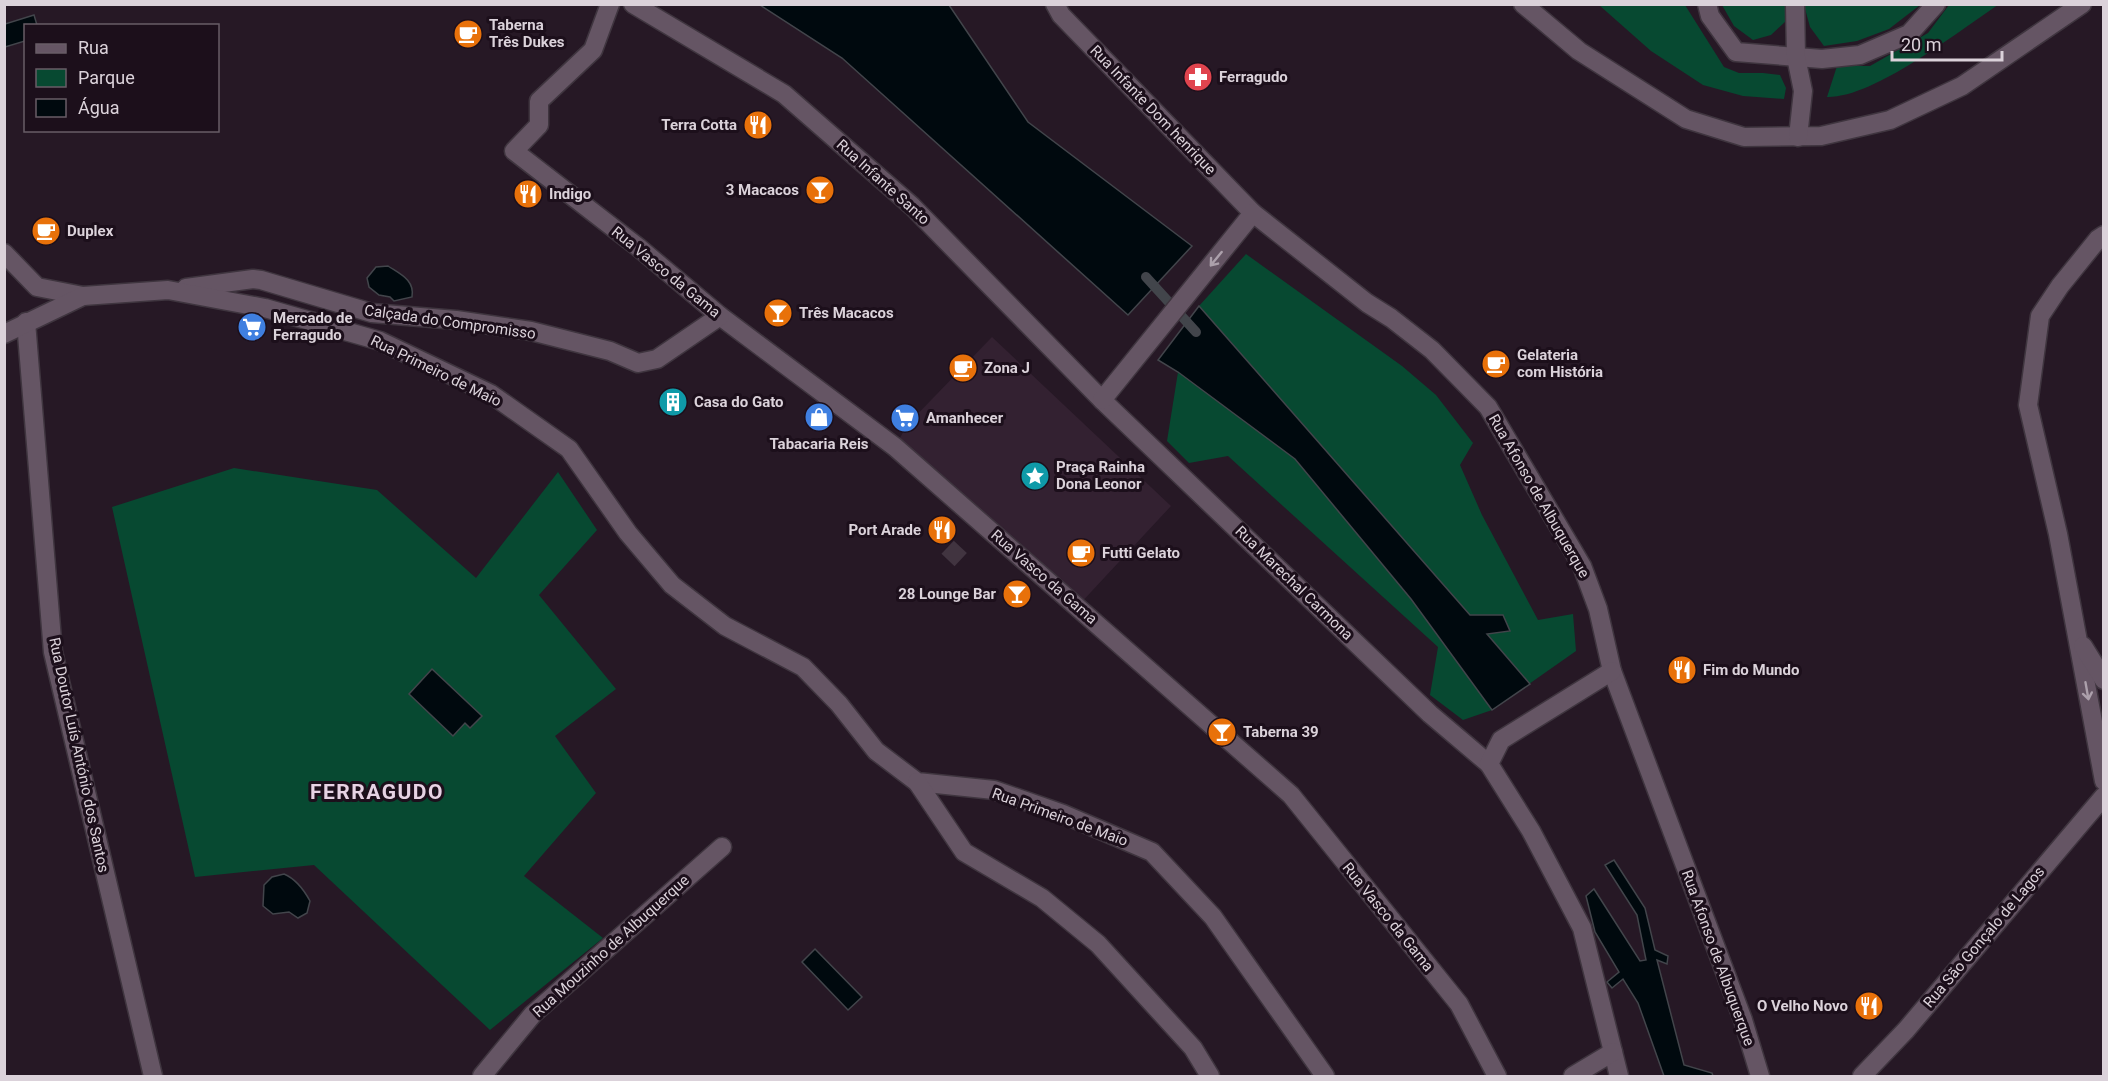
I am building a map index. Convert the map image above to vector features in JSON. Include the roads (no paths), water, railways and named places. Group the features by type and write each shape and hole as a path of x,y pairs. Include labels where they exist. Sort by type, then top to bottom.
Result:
{"street":[{"name":"Rua Vasco da Gama","path":"610,4 593,50 539,101 539,125 514,152 638,248 720,316 895,447 1291,795 1459,1004 1497,1077"},
{"name":"Rua Infante Santo","path":"633,4 784,94 912,206 1102,400"},
{"name":"Rua Infante Dom henrique","path":"1055,4 1060,15 1253,213"},
{"path":"1522,4 1579,51 1686,119 1744,137 1821,136 1890,120 1962,86 2082,4"},
{"path":"1707,4 1710,16 1736,52 1822,60 1860,55 1909,34 1936,4"},
{"path":"1795,4 1796,57 1803,91 1798,137"},
{"path":"1102,400 1253,213"},
{"name":"Rua Afonso de Albuquerque","path":"1253,213 1367,303 1391,318 1432,350 1488,407 1582,566 1598,609 1612,671 1743,1020 1760,1077"},
{"path":"2103,235 2067,278 2040,316 2028,405 2058,534 2103,781"},
{"path":"4,253 37,287 83,296"},
{"name":"Calçada do Compromisso","path":"168,290 252,279 261,280 372,313 456,320 531,331 610,351 638,363 657,359 720,316"},
{"name":"Rua Primeiro de Maio","path":"4,334 83,296 168,290 265,308 380,341 491,394 569,449 627,533 672,585 725,626 803,667 839,704 876,751 917,782 994,790 1063,814 1152,852 1213,917 1325,1077"},
{"name":"Rua Doutor Luís António dos Santos","path":"26,322 53,652 153,1077"},
{"name":"Rua Marechal Carmona","path":"1102,400 1430,714 1489,764 1531,831 1582,928 1619,1077"},
{"path":"2076,634 2103,680"},
{"path":"1489,764 1501,740 1612,671"},
{"path":"917,782 964,852 1042,898 1098,944 1193,1048 1210,1077"},
{"name":"Rua São Gonçalo de Lagos","path":"1862,1077 1906,1030 2103,796"},
{"name":"Rua Mouzinho de Albuquerque","path":"482,1077 533,1014 722,847"},
{"path":"1573,1077 1613,1052"}],"water":[{"path":"760,5 949,5 1028,122 1192,246 1128,315 842,58"},
{"path":"34,15 37,24 24,24 24,41 5,47 5,24"},
{"path":"388,266 409,282 412,297 394,301 390,297 379,295 369,287 367,278 376,267"},
{"path":"1199,306 1470,615 1503,615 1510,631 1487,634 1530,684 1492,710 1411,599 1295,459 1178,372 1158,360"},
{"path":"432,669 482,716 470,728 465,723 453,736 409,694"},
{"path":"1614,860 1645,908 1655,950 1668,956 1667,964 1657,960 1684,1065 1712,1073 1713,1076 1664,1076 1638,1003 1623,979 1612,988 1607,982 1619,972 1595,932 1586,896 1594,889 1640,961 1646,960 1637,915 1605,865"},
{"path":"284,874 299,885 310,901 307,913 298,918 289,912 273,914 263,906 264,885 272,877"},
{"path":"815,949 862,997 848,1010 802,962"}],"waterway":[{"path":"1146,277 1196,332"}],"tunnel":[{"path":"948,560 964,543"}],"place":[{"name":"Taberna Três Dukes","path":"468,34"},
{"name":"Ferragudo","path":"1198,77"},
{"name":"Terra Cotta","path":"758,125"},
{"name":"3 Macacos","path":"820,190"},
{"name":"Indigo","path":"528,194"},
{"name":"Duplex","path":"46,231"},
{"name":"Três Macacos","path":"778,313"},
{"name":"Mercado de Ferragudo","path":"252,327"},
{"name":"Gelateria com História","path":"1496,364"},
{"name":"Zona J","path":"963,368"},
{"name":"Casa do Gato","path":"673,402"},
{"name":"Tabacaria Reis","path":"819,417"},
{"name":"Amanhecer","path":"905,418"},
{"name":"Praça Rainha Dona Leonor","path":"1035,476"},
{"name":"Port Arade","path":"942,530"},
{"name":"Futti Gelato","path":"1081,553"},
{"name":"28 Lounge Bar","path":"1017,594"},
{"name":"Fim do Mundo","path":"1682,670"},
{"name":"Taberna 39","path":"1222,732"},
{"name":"O Velho Novo","path":"1869,1006"}],"district":[{"name":"FERRAGUDO","path":"377,792"}]}
